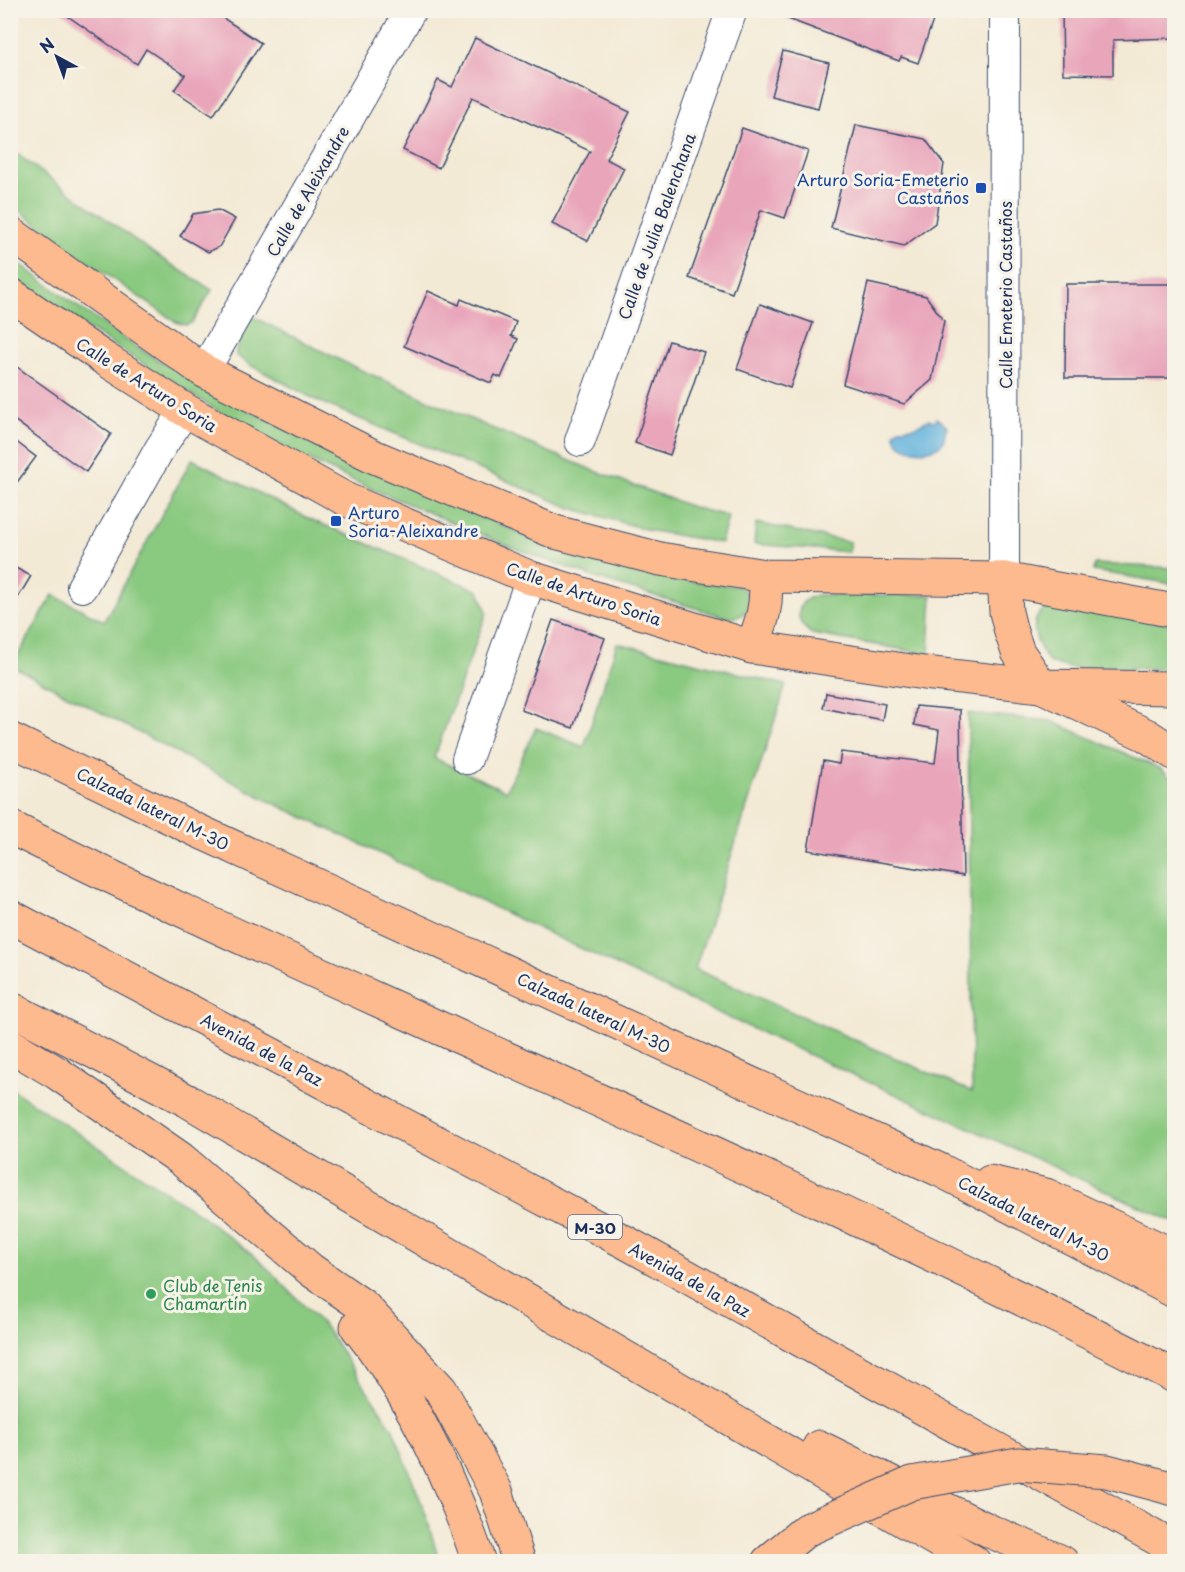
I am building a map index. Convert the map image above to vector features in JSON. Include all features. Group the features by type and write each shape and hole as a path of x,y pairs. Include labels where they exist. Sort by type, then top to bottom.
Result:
{"main road":[{"path":"10,233 204,371 375,457 555,532 660,559 765,576 1004,579 1174,611"},
{"name":"Calle de Arturo Soria","path":"10,294 105,360 185,410 347,500 531,578 752,647 924,673 1041,686 1174,688"},
{"path":"752,647 764,616 767,592 765,576"},
{"path":"1004,579 1006,612 1011,632 1018,652 1041,686 1146,735 1174,753"},
{"name":"Calzada lateral M-30","path":"10,740 194,829 942,1171 1174,1291"},
{"path":"10,827 120,883 663,1130 1026,1300 1174,1376"},
{"name":"Avenida de la Paz","path":"10,916 627,1244 1174,1548"},
{"path":"10,1008 188,1101 974,1562"},
{"path":"10,1045 57,1073 181,1159 311,1270 363,1306 441,1390 496,1491 519,1562"},
{"path":"942,1171 1046,1196 1174,1256"},
{"path":"311,1270 387,1367 426,1436 464,1519 478,1562"},
{"path":"596,1339 992,1532 1062,1562"},
{"path":"768,1562 806,1530 912,1483 1018,1464 1107,1471 1174,1489"}],"street":[{"name":"Calle de Aleixandre","path":"204,371 411,10"},
{"name":"Calle de Julia Balenchana","path":"580,441 732,10"},
{"name":"Calle Emeterio Castaños","path":"1004,579 1005,10"},
{"path":"82,587 159,450 185,410"},
{"path":"467,759 531,578"}],"green space":[{"path":"10,149 156,255 212,290 192,323 186,325 176,322 69,249 11,204"},
{"path":"11,257 138,348 215,393 348,461 540,541 597,560 682,580 742,587 748,595 750,606 740,615 728,618 596,578 511,547 363,485 294,453 218,411 66,315 11,275"},
{"path":"253,317 350,365 489,427 590,469 695,508 727,516 721,543 652,531 571,508 318,401 236,355 236,350"},
{"path":"192,459 310,519 479,591 487,612 434,758 506,791 536,728 584,747 617,643 786,685 695,969 972,1092 968,713 1051,721 1161,769 1174,781 1174,1222 692,1001 267,800 12,666 53,595 104,621"},
{"path":"756,523 850,542 849,552 754,544"},
{"path":"1095,564 1174,568 1174,584 1093,571"},
{"path":"818,595 932,595 929,654 812,634 802,623 799,612 805,601"},
{"path":"1063,605 1174,624 1174,669 1070,668 1049,662 1038,643 1035,626 1042,612 1050,607"},
{"name":"Club de Tenis Chamartín","path":"10,1088 202,1216 259,1260 325,1327 393,1429 426,1515 439,1561 11,1561"}],"water":[{"path":"937,418 947,427 943,442 936,448 913,450 906,448 896,439 895,432 899,428 914,427 928,420 935,421"}],"building":[{"path":"59,10 211,10 261,43 213,116 174,90 185,75 146,49 137,64"},
{"path":"786,10 914,10 934,18 918,63 901,57 899,61 783,17"},
{"path":"1062,10 1174,10 1174,38 1113,40 1113,75 1063,74"},
{"path":"475,38 630,112 606,159 624,168 588,241 552,224 590,151 473,97 439,168 403,150 438,80 452,87"},
{"path":"783,51 829,63 818,108 771,96"},
{"path":"856,125 925,139 944,164 935,223 904,246 831,228"},
{"path":"742,128 808,151 785,218 761,210 732,293 689,278"},
{"path":"218,210 235,219 219,247 208,252 180,236 193,214"},
{"path":"868,283 926,296 944,321 932,380 904,404 843,384"},
{"path":"1066,284 1174,284 1174,378 1065,378"},
{"path":"428,291 459,305 461,299 516,322 511,336 518,339 501,378 495,375 491,383 404,346"},
{"path":"760,304 813,323 790,388 737,369"},
{"path":"669,341 704,352 670,455 635,443"},
{"path":"10,362 111,434 86,472 10,417"},
{"path":"10,437 36,457 15,485 10,482"},
{"path":"10,565 31,576 10,611"},
{"path":"553,620 605,638 573,728 521,710"},
{"path":"826,693 885,704 882,720 823,708"},
{"path":"916,706 960,710 963,876 808,850 823,761 839,764 841,752 935,763 939,730 914,725"}],"place":[{"name":"Arturo Soria-Emeterio Castaños","path":"981,188"},
{"name":"Arturo Soria-Aleixandre","path":"336,521"},
{"name":"Club de Tenis Chamartín","path":"151,1294"}]}
